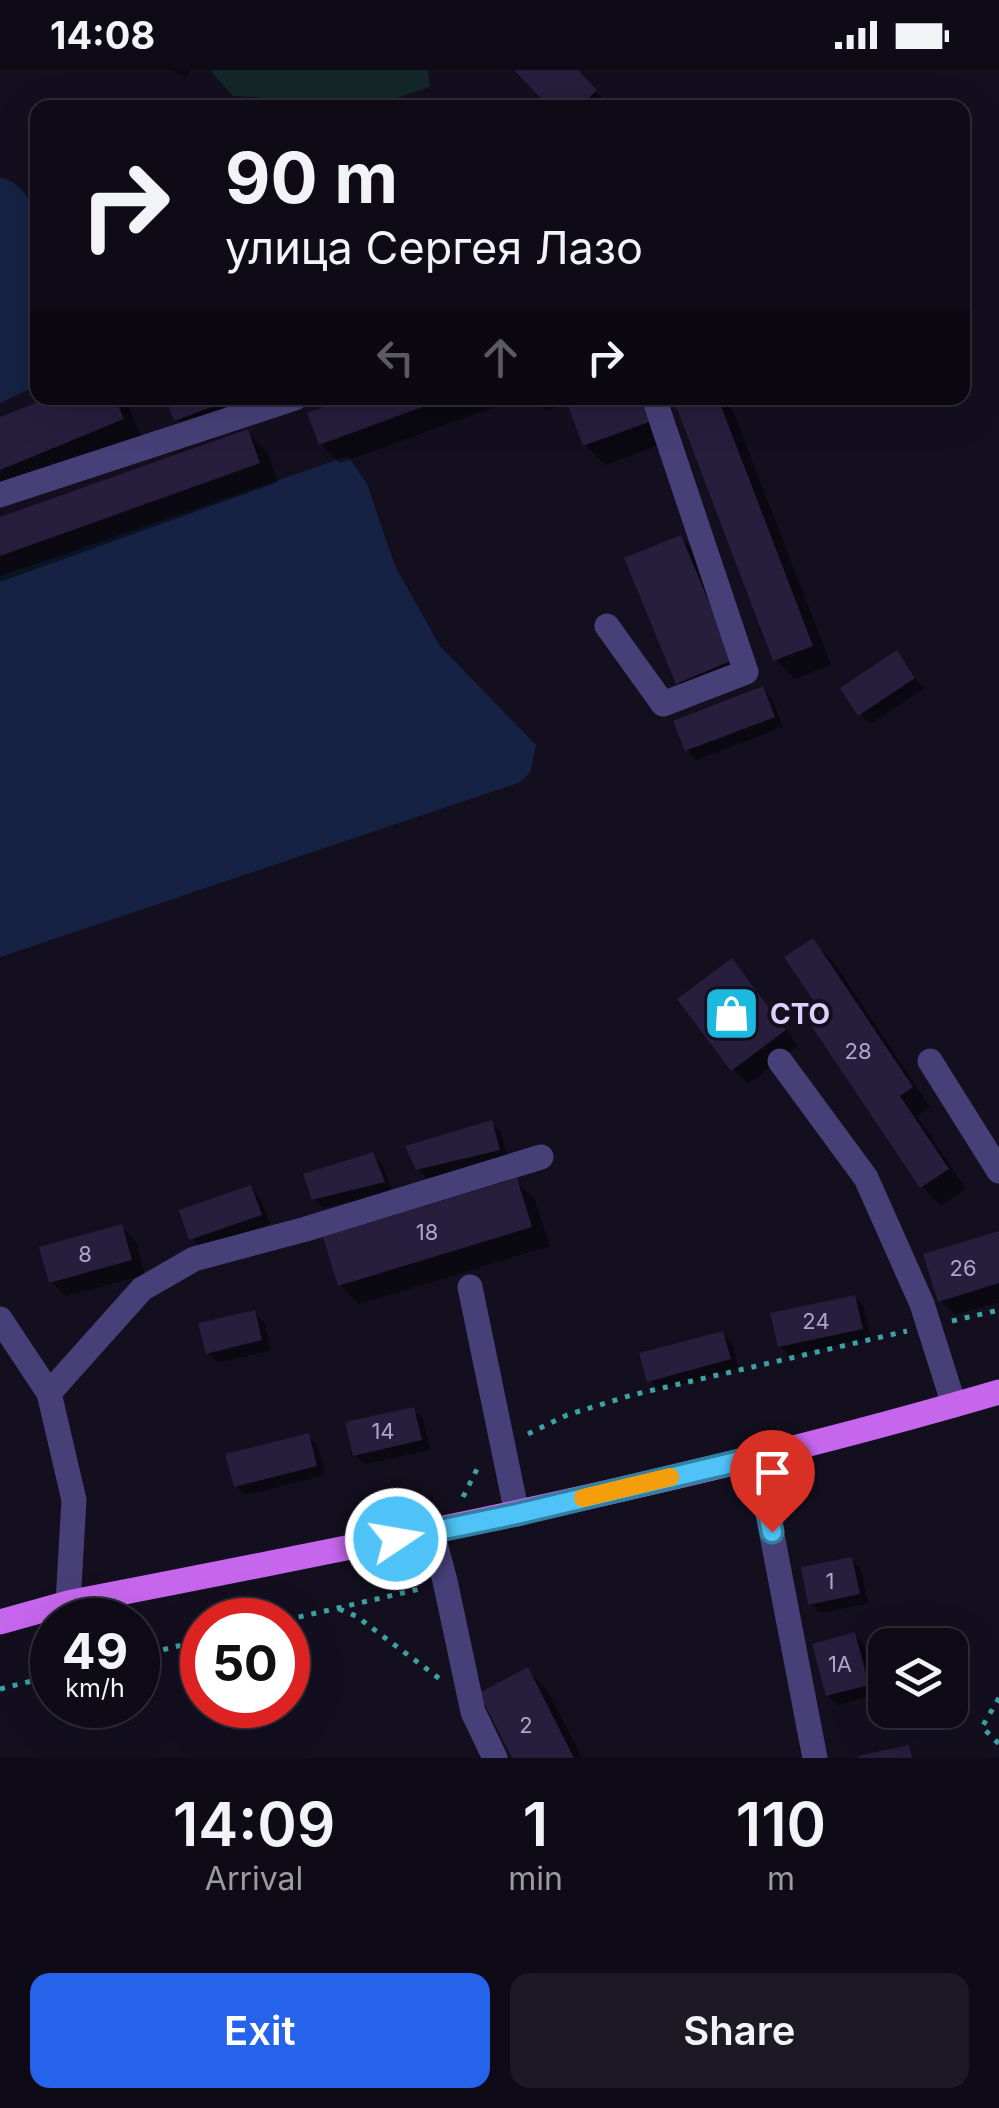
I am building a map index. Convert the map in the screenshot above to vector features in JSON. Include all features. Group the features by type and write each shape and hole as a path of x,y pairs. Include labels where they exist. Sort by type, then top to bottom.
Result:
{"main road":[{"path":"94,1598 517,1514 757,1457 999,1392"},
{"path":"0,1622 30,1614"}],"street":[{"path":"0,495 274,405"},
{"path":"607,626 663,704 746,672 656,405"},
{"path":"780,1061 866,1178 922,1304 954,1405"},
{"path":"930,1061 999,1171"},
{"path":"49,1393 142,1289 194,1259 541,1157"},
{"path":"470,1287 517,1514"},
{"path":"0,1319 49,1393 74,1500 68,1598"},
{"path":"757,1457 816,1758"},
{"path":"432,1532 473,1712 494,1758"}],"path":[{"path":"463,1497 477,1468 503,1446 566,1414 632,1395 999,1310"},
{"path":"310,1614 445,1581"},
{"path":"336,1608 356,1616 472,1703"},
{"path":"0,1689 30,1682"},
{"path":"999,1698 982,1727 999,1744"}],"green space":[{"path":"212,70 428,70 430,87 390,100 296,100 233,96"}],"water":[{"path":"0,178 18,186 30,202 30,388 0,403"},
{"path":"348,456 367,484 395,566 440,646 536,745 530,773 518,783 0,957 0,576"}],"building":[{"path":"514,70 578,70 597,90 587,100 542,100"},
{"path":"30,405 118,405 124,419 0,470 0,417"},
{"path":"168,405 217,405 174,421"},
{"path":"329,405 428,405 319,445 307,413"},
{"path":"568,405 643,405 649,422 583,446"},
{"path":"676,405 721,405 813,646 773,661"},
{"path":"248,429 260,463 0,556 0,517"},
{"path":"681,535 733,660 676,684 624,558"},
{"path":"897,650 915,678 858,716 840,688"},
{"path":"763,686 775,717 685,751 673,721"},
{"path":"813,938 913,1087 900,1096 949,1169 920,1188 804,1015 817,1006 784,957"},
{"name":"СТО","path":"732,958 786,1030 731,1071 677,999"},
{"path":"492,1120 500,1150 416,1170 405,1146"},
{"path":"373,1152 385,1182 312,1200 303,1174"},
{"path":"517,1178 532,1227 338,1286 323,1237"},
{"path":"251,1185 262,1215 189,1240 179,1210"},
{"path":"122,1224 132,1260 49,1283 39,1247"},
{"path":"999,1231 999,1283 938,1302 923,1254"},
{"path":"855,1295 863,1329 778,1347 770,1313"},
{"path":"255,1310 262,1340 206,1354 198,1323"},
{"path":"723,1331 731,1359 647,1382 639,1353"},
{"path":"414,1407 422,1440 353,1456 345,1422"},
{"path":"309,1433 317,1466 234,1487 225,1454"},
{"path":"852,1557 860,1594 808,1605 801,1567"},
{"path":"855,1632 868,1685 826,1696 812,1644"},
{"path":"528,1667 574,1758 512,1758 479,1693"},
{"path":"909,1745 912,1758 858,1756"}],"slow traffic":[{"path":"583,1498 670,1477"}],"place":[{"name":"СТО","path":"731,1014"}],"route":[{"path":"396,1539 757,1457 772,1532"}]}
